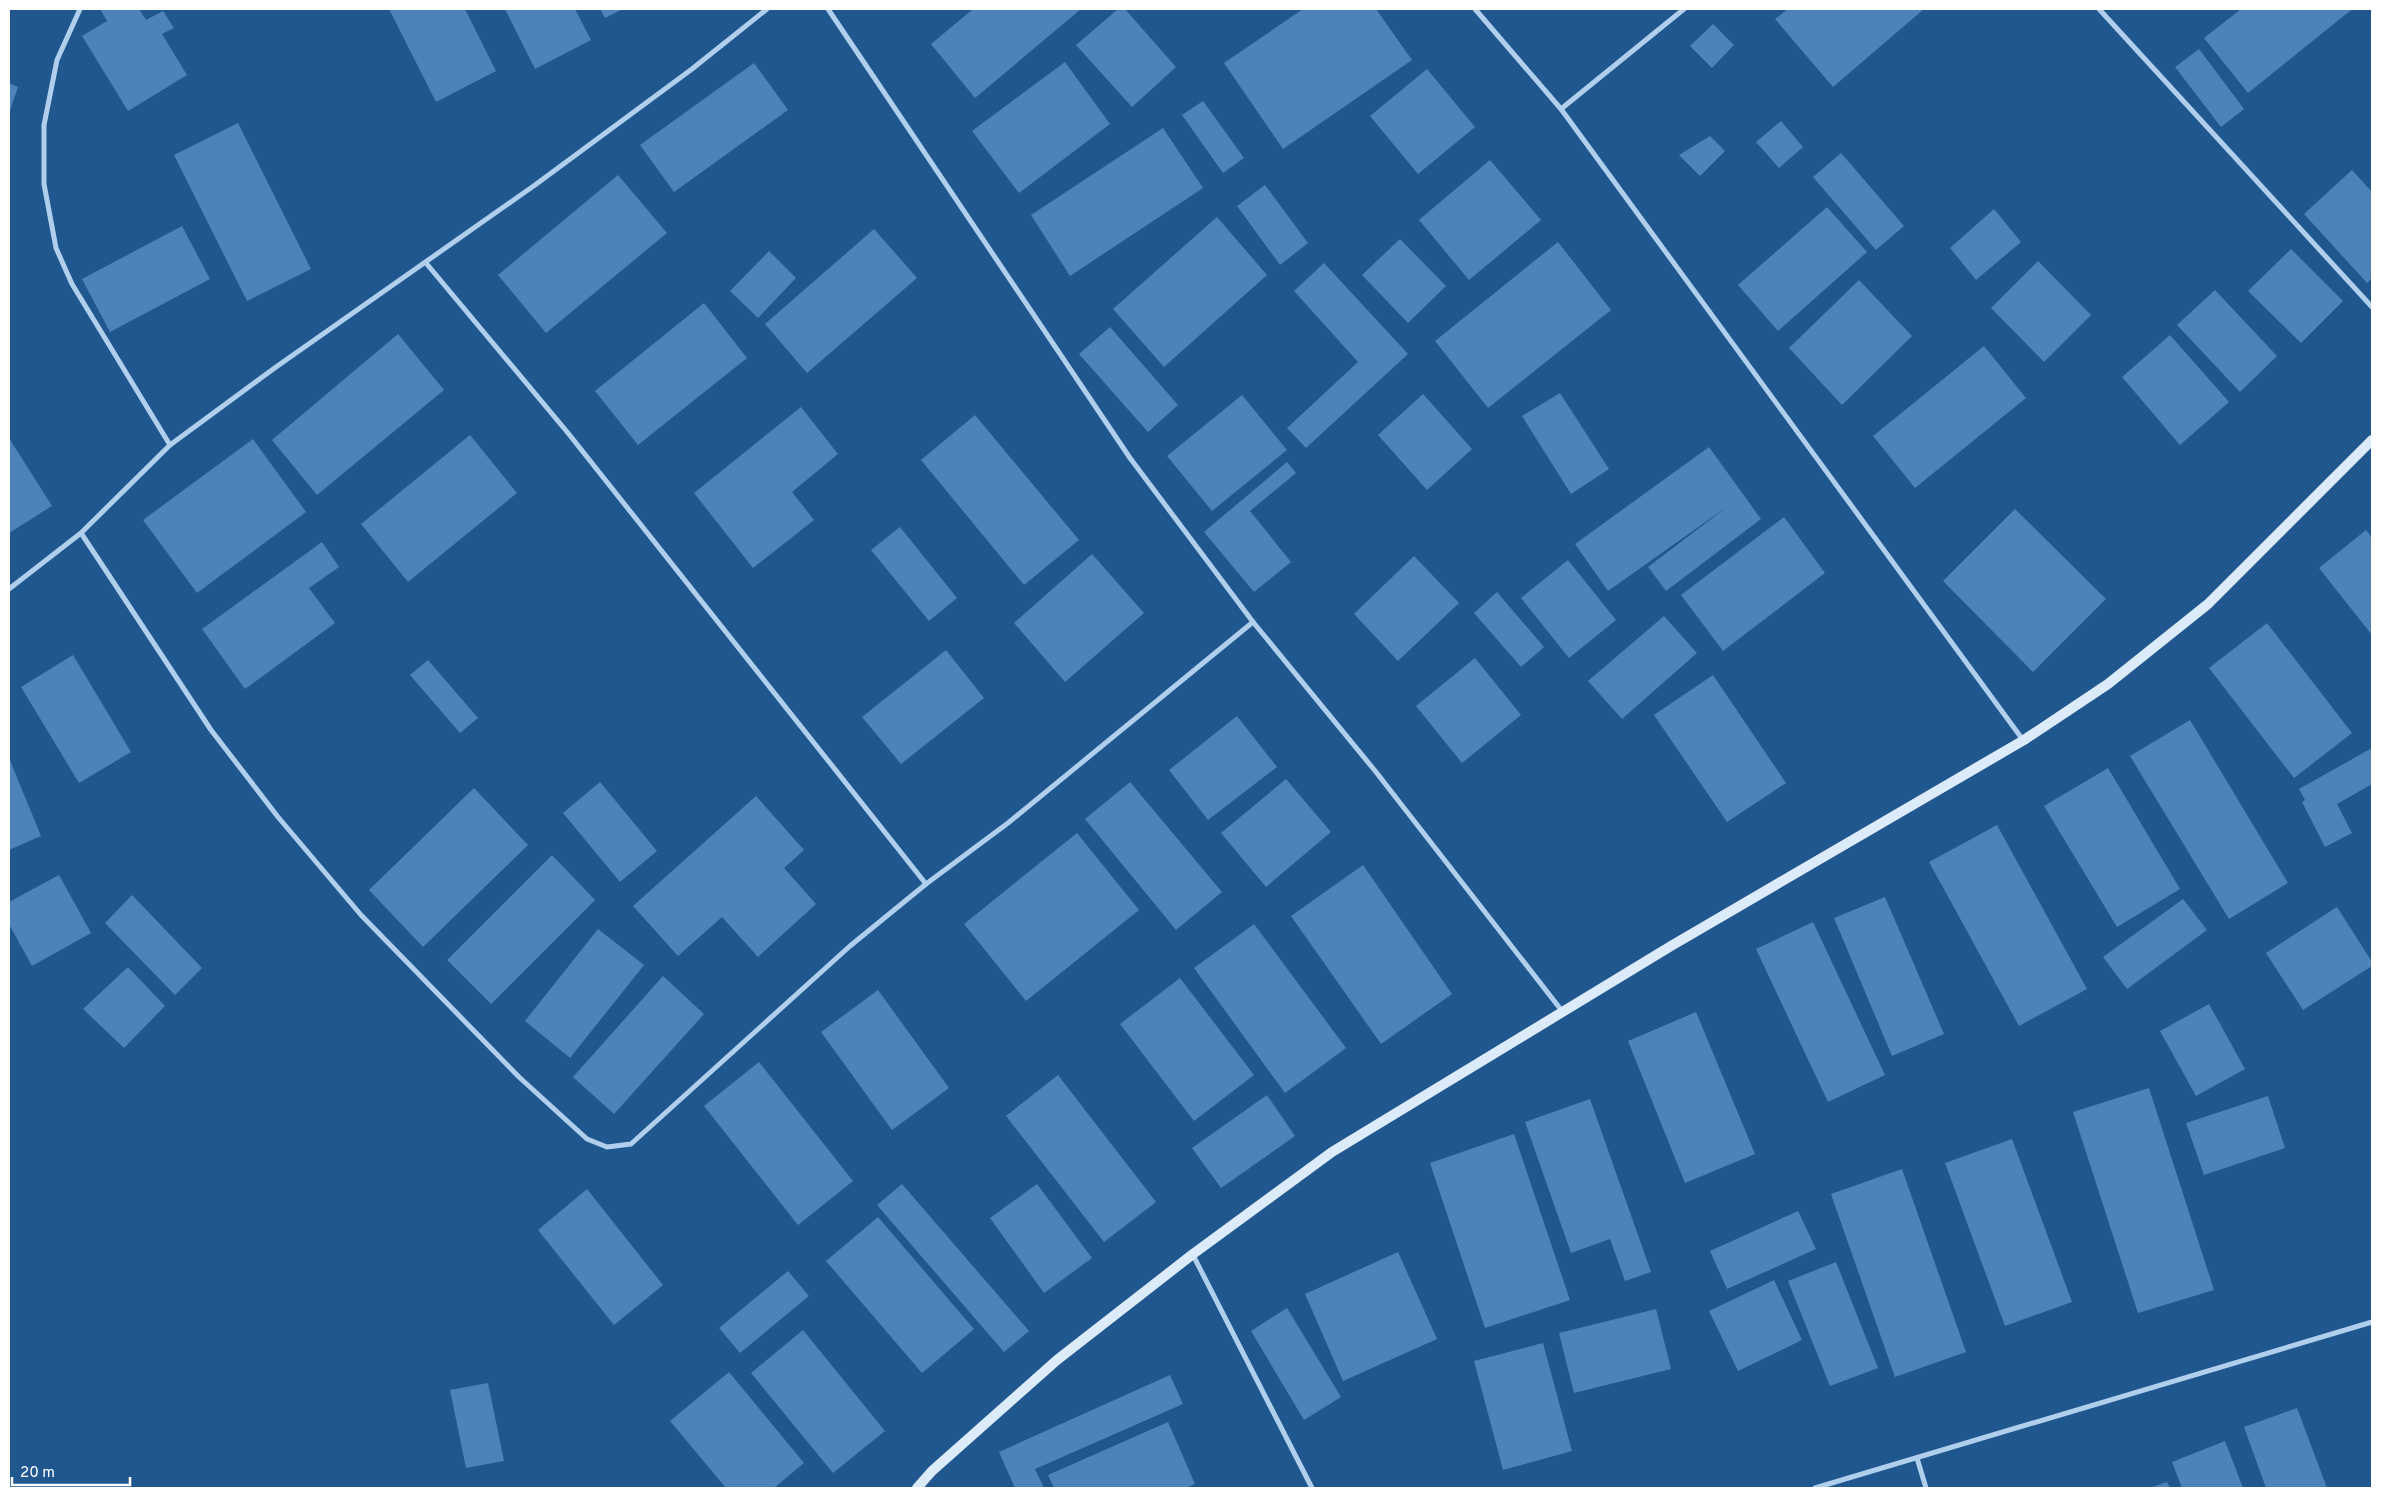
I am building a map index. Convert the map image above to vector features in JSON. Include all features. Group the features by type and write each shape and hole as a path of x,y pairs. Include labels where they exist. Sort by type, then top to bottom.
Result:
{"street":[{"path":"80,9 57,60 44,125 44,184 56,248 72,284 170,445"},
{"path":"9,589 81,532 170,445 276,367 426,263 692,69 767,9"},
{"path":"828,9 1130,458 1253,622 1376,772 1562,1011"},
{"path":"1475,9 1561,109 2024,740"},
{"path":"1561,109 1684,9"},
{"path":"2099,9 2372,307"},
{"path":"426,263 568,432 926,884"},
{"path":"917,1488 932,1471 1057,1360 1193,1254 1332,1152 1562,1011 2024,740 2108,684 2208,604 2372,440"},
{"path":"81,532 211,730 278,817 361,915 519,1076 587,1139 607,1147 631,1144 850,946 926,884 1008,823 1253,622"},
{"path":"1193,1254 1312,1488"},
{"path":"1816,1488 2372,1322"},
{"path":"1917,1458 1926,1488"}],"building":[{"path":"100,9 139,9 146,20 163,11 174,28 162,34 187,75 128,111 82,36 107,21"},
{"path":"389,9 465,9 496,71 436,102"},
{"path":"505,9 575,9 591,40 535,69"},
{"path":"600,9 623,9 605,18"},
{"path":"973,9 1081,9 975,98 931,44"},
{"path":"1118,9 1125,9 1176,67 1132,107 1076,45"},
{"path":"1303,9 1376,9 1412,60 1283,149 1224,63"},
{"path":"1788,9 1924,9 1833,87 1775,19"},
{"path":"2241,9 2351,10 2248,93 2204,38"},
{"path":"1713,24 1734,45 1712,68 1690,46"},
{"path":"2199,49 2244,109 2221,127 2175,67"},
{"path":"1065,62 1110,124 1019,193 972,131"},
{"path":"754,63 788,110 674,192 640,145"},
{"path":"1427,69 1475,127 1418,174 1370,116"},
{"path":"9,83 18,87 9,113"},
{"path":"1203,101 1244,158 1223,173 1182,115"},
{"path":"1781,121 1803,147 1779,168 1756,142"},
{"path":"238,123 311,269 247,301 174,155"},
{"path":"1163,128 1203,188 1070,276 1031,215"},
{"path":"1710,136 1725,151 1700,176 1679,155"},
{"path":"1841,153 1904,226 1876,250 1813,177"},
{"path":"1490,160 1541,220 1469,280 1419,220"},
{"path":"2352,170 2372,192 2372,278 2367,283 2304,214"},
{"path":"618,175 667,233 546,333 498,275"},
{"path":"1265,185 1308,243 1280,265 1237,206"},
{"path":"1827,207 1867,252 1778,331 1738,285"},
{"path":"1994,209 2021,242 1976,280 1950,248"},
{"path":"1217,217 1267,275 1164,367 1113,309"},
{"path":"182,226 210,279 110,332 82,279"},
{"path":"874,229 917,278 807,373 765,324"},
{"path":"1400,239 1446,286 1408,323 1362,275"},
{"path":"1558,242 1611,310 1488,408 1435,341"},
{"path":"2291,249 2343,301 2301,343 2248,291"},
{"path":"769,251 796,278 758,318 730,291"},
{"path":"2038,261 2091,315 2044,362 1991,308"},
{"path":"1324,263 1408,354 1306,448 1287,428 1358,362 1294,291"},
{"path":"1859,280 1912,336 1842,405 1789,348"},
{"path":"2215,290 2277,356 2240,392 2177,325"},
{"path":"704,303 747,358 638,445 595,391"},
{"path":"1110,327 1178,405 1148,432 1079,354"},
{"path":"398,334 444,390 317,495 272,440"},
{"path":"2170,335 2229,402 2180,445 2122,377"},
{"path":"1984,346 2026,398 1915,488 1873,436"},
{"path":"1560,393 1609,469 1571,494 1522,416"},
{"path":"1423,394 1472,449 1427,490 1378,435"},
{"path":"1242,395 1287,450 1212,511 1167,456"},
{"path":"801,407 838,454 792,492 814,520 753,568 694,493"},
{"path":"975,415 1079,540 1024,585 921,460"},
{"path":"470,435 517,493 408,582 361,524"},
{"path":"9,438 52,506 9,533"},
{"path":"253,439 306,512 197,593 143,520"},
{"path":"1709,447 1761,519 1666,591 1648,567 1728,506 1608,591 1575,544"},
{"path":"1287,462 1296,473 1250,511 1291,562 1254,592 1204,532"},
{"path":"2015,509 2106,599 2033,672 1943,581"},
{"path":"1784,517 1825,573 1723,651 1681,595"},
{"path":"900,527 957,598 929,621 871,550"},
{"path":"2366,530 2372,538 2372,635 2319,568"},
{"path":"322,542 339,567 309,588 335,623 245,689 202,629"},
{"path":"1092,554 1144,613 1065,682 1014,623"},
{"path":"1414,556 1459,603 1398,661 1354,614"},
{"path":"1568,560 1616,620 1569,658 1521,598"},
{"path":"1497,592 1544,647 1521,667 1474,613"},
{"path":"1664,616 1697,653 1622,719 1588,681"},
{"path":"2267,623 2352,733 2294,778 2209,668"},
{"path":"946,650 984,698 901,764 862,717"},
{"path":"73,655 131,752 79,783 21,687"},
{"path":"1475,658 1521,715 1462,763 1416,706"},
{"path":"428,660 478,718 460,733 410,675"},
{"path":"1713,675 1786,783 1727,822 1654,715"},
{"path":"1237,716 1277,767 1208,820 1169,770"},
{"path":"2190,720 2288,883 2229,919 2130,756"},
{"path":"2372,748 2372,784 2337,804 2352,833 2325,847 2302,802 2305,800 2299,789"},
{"path":"9,758 41,836 9,850"},
{"path":"2108,768 2180,889 2117,927 2044,806"},
{"path":"1286,779 1331,832 1266,887 1221,833"},
{"path":"600,782 657,851 620,882 563,813"},
{"path":"1130,782 1222,892 1176,930 1085,819"},
{"path":"474,788 528,845 423,947 369,890"},
{"path":"756,796 804,850 784,868 816,904 758,957 722,917 678,956 633,906"},
{"path":"1997,825 2087,989 2019,1026 1929,862"},
{"path":"1077,833 1139,910 1026,1001 964,924"},
{"path":"552,855 595,900 491,1004 447,960"},
{"path":"1363,865 1452,994 1381,1044 1291,916"},
{"path":"59,875 91,933 32,966 9,924 9,902"},
{"path":"132,895 202,968 175,995 105,923"},
{"path":"1885,897 1944,1034 1892,1056 1834,918"},
{"path":"2183,899 2207,930 2127,989 2103,957"},
{"path":"2337,907 2372,962 2372,966 2303,1010 2266,953"},
{"path":"1813,922 1885,1075 1828,1102 1756,949"},
{"path":"1254,924 1346,1048 1285,1093 1194,968"},
{"path":"598,929 644,965 570,1058 525,1021"},
{"path":"128,967 165,1006 124,1048 83,1009"},
{"path":"663,976 704,1014 614,1114 573,1077"},
{"path":"1180,978 1254,1075 1194,1121 1120,1024"},
{"path":"878,990 949,1088 892,1130 821,1032"},
{"path":"2209,1004 2245,1069 2196,1096 2160,1031"},
{"path":"1696,1012 1755,1154 1685,1183 1628,1041"},
{"path":"759,1062 853,1181 798,1225 704,1106"},
{"path":"1058,1075 1156,1202 1104,1242 1006,1116"},
{"path":"2149,1088 2214,1290 2138,1313 2073,1112"},
{"path":"1267,1095 1295,1136 1221,1188 1192,1148"},
{"path":"2268,1096 2285,1148 2204,1175 2186,1123"},
{"path":"1590,1099 1651,1272 1625,1281 1610,1239 1571,1253 1525,1122"},
{"path":"1514,1134 1570,1300 1485,1328 1430,1163"},
{"path":"2012,1139 2072,1302 2005,1326 1945,1163"},
{"path":"1902,1169 1966,1352 1895,1377 1831,1194"},
{"path":"902,1184 1029,1331 1004,1352 877,1205"},
{"path":"1037,1184 1092,1258 1044,1293 990,1218"},
{"path":"587,1189 663,1285 614,1325 538,1230"},
{"path":"1798,1211 1816,1249 1727,1289 1710,1251"},
{"path":"878,1217 974,1329 922,1373 826,1261"},
{"path":"1398,1252 1437,1339 1343,1381 1305,1294"},
{"path":"1836,1262 1878,1368 1830,1386 1788,1281"},
{"path":"788,1271 809,1296 740,1353 719,1328"},
{"path":"1774,1280 1802,1340 1738,1371 1709,1311"},
{"path":"1287,1308 1341,1397 1304,1420 1251,1331"},
{"path":"1656,1309 1671,1369 1574,1393 1559,1333"},
{"path":"803,1330 885,1431 833,1473 751,1373"},
{"path":"1543,1343 1572,1451 1503,1470 1474,1361"},
{"path":"729,1372 804,1463 774,1488 726,1488 670,1421"},
{"path":"1170,1375 1183,1404 1035,1469 1044,1488 1015,1488 999,1452"},
{"path":"488,1383 504,1461 466,1468 450,1390"},
{"path":"2297,1408 2327,1488 2266,1488 2244,1427"},
{"path":"1168,1422 1195,1484 1186,1488 1054,1488 1048,1475"},
{"path":"2225,1441 2243,1488 2182,1488 2172,1462"},
{"path":"2167,1482 2170,1488 2149,1488"}]}
